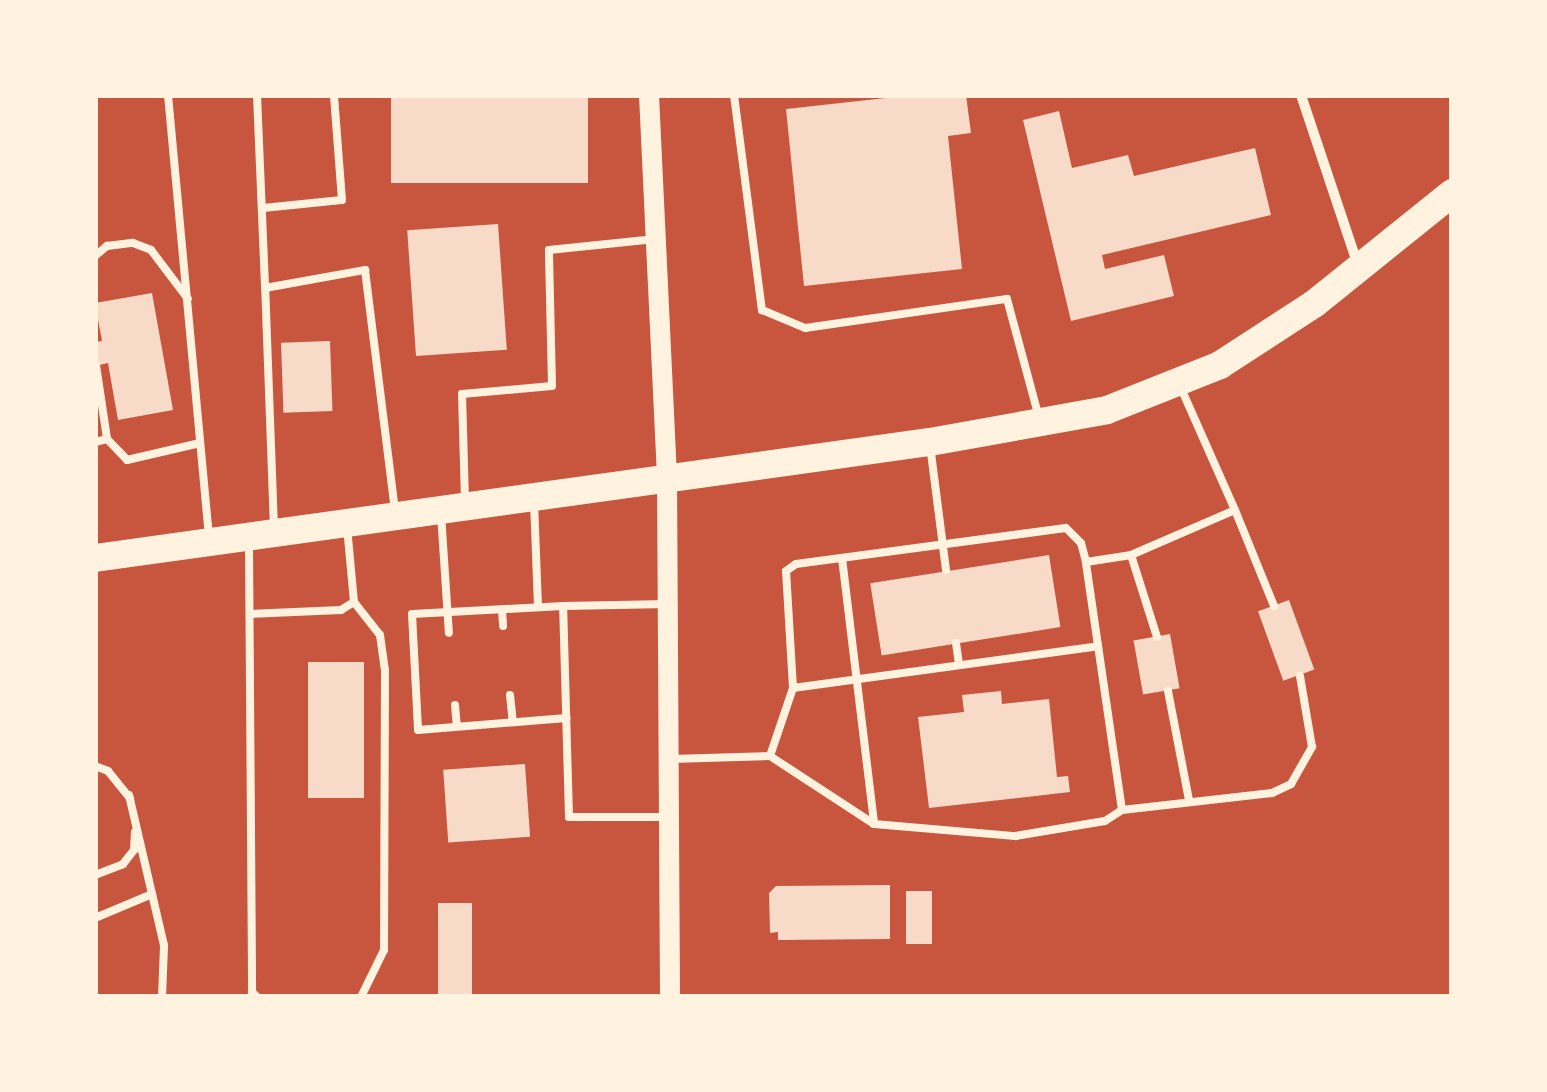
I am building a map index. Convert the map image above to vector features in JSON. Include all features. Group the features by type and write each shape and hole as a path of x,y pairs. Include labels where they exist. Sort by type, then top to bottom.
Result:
{"highway":[{"path":"95,558 1040,424 1179,385 1278,328 1452,193"}],"main road":[{"path":"648,95 667,476 670,997"}],"street":[{"path":"1301,95 1359,268"}],"lane":[{"path":"168,95 184,230 209,542"},
{"path":"257,997 252,992 250,614 262,535 265,288 258,95"},
{"path":"263,208 342,200 334,95"},
{"path":"734,95 762,310 805,328 1007,299 1040,424"},
{"path":"449,634 462,394 552,386 549,250 657,239"},
{"path":"95,256 120,245 150,250 190,302"},
{"path":"265,288 365,270 396,515"},
{"path":"96,365 107,439 126,460 200,444"},
{"path":"1179,385 1274,606"},
{"path":"95,442 107,439"},
{"path":"930,442 946,570"},
{"path":"534,496 538,608"},
{"path":"1086,562 1131,554 1235,510"},
{"path":"346,522 354,602 380,635 385,670 384,950 360,997"},
{"path":"770,756 794,688 786,571 842,558 1066,528 1081,542 1086,562 1122,810"},
{"path":"1131,554 1157,637"},
{"path":"842,558 874,824"},
{"path":"250,614 341,610 354,602"},
{"path":"567,718 418,730 412,614 668,604"},
{"path":"563,606 569,816 670,817"},
{"path":"502,610 504,626"},
{"path":"956,643 959,665"},
{"path":"794,688 1098,646"},
{"path":"671,759 770,756 874,824 1014,836 1105,822 1122,810 1189,800 1209,804 1272,793 1306,768 1312,715 1300,676"},
{"path":"1168,690 1189,800"},
{"path":"510,696 513,722"},
{"path":"455,704 456,726"},
{"path":"95,766 129,795 164,946 162,997"},
{"path":"95,875 123,864 134,850 129,795"},
{"path":"95,918 152,894"}],"building":[{"path":"391,95 588,95 588,183 391,183"},
{"path":"913,95 966,95 971,133 948,136 962,269 804,286 786,109"},
{"path":"1059,111 1072,168 1128,155 1134,176 1255,148 1271,215 1102,255 1105,269 1164,255 1174,296 1071,321 1023,120"},
{"path":"498,224 507,350 416,356 407,230"},
{"path":"152,293 173,410 118,420 108,363 95,366 95,342 102,341 95,303"},
{"path":"330,341 332,411 283,413 281,343"},
{"path":"1049,555 1060,627 882,655 870,583"},
{"path":"1289,600 1314,670 1283,681 1258,611"},
{"path":"1170,634 1180,688 1143,695 1134,640"},
{"path":"308,662 364,662 364,798 308,798"},
{"path":"1001,691 1002,704 1049,699 1057,777 1068,776 1070,792 929,808 918,717 964,712 962,695"},
{"path":"525,764 530,837 448,843 443,770"},
{"path":"890,885 890,939 778,940 778,932 770,933 769,893 776,886"},
{"path":"906,891 932,891 932,944 906,944"},
{"path":"438,903 472,903 472,997 438,997"}]}
